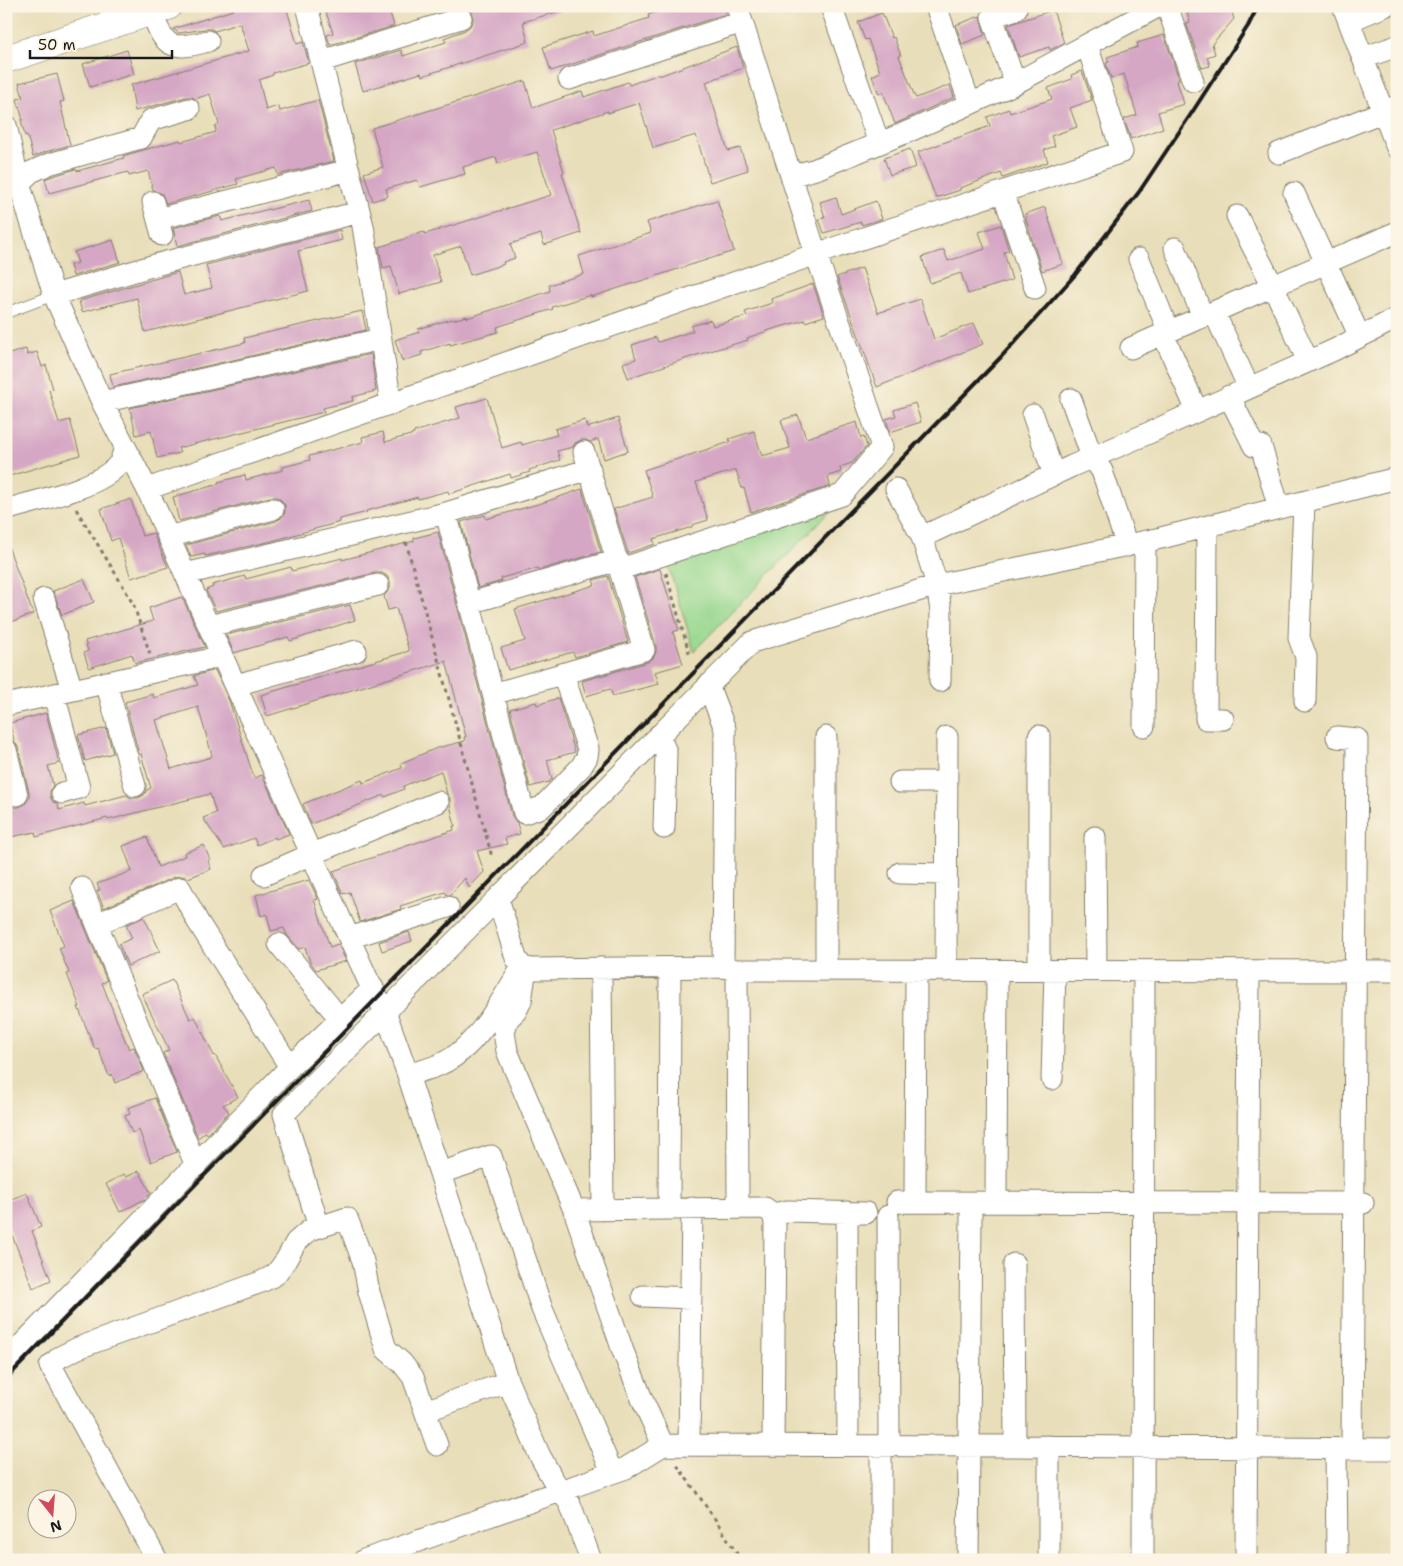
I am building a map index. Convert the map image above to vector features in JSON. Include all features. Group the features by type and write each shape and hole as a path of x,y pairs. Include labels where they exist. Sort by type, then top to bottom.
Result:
{"main road":[{"path":"6,59 159,8"}],"street":[{"path":"307,6 363,226 391,404"},
{"path":"830,6 879,143"},
{"path":"936,6 970,104"},
{"path":"791,176 816,169 970,104 1015,83 1159,6"},
{"path":"1167,6 1193,81"},
{"path":"1385,6 1346,14 1363,58 1390,108 1397,148"},
{"path":"159,8 158,32 166,40 176,46 187,46 208,41"},
{"path":"1015,83 992,17 1016,9"},
{"path":"470,603 619,564 660,556 842,495 882,447 816,254 740,14 568,79"},
{"path":"322,61 461,18"},
{"path":"147,489 816,254 1122,152 1087,45"},
{"path":"1363,58 1397,46"},
{"path":"1280,153 1390,108"},
{"path":"18,183 31,172 49,164 141,138 151,120 189,109"},
{"path":"6,125 18,183 54,295 102,402 147,489 349,938 385,1011 408,1075 508,1382 539,1454 552,1478 570,1504 591,1560"},
{"path":"158,219 349,170"},
{"path":"1003,192 1035,288"},
{"path":"1294,193 1360,337"},
{"path":"54,295 155,265 359,212"},
{"path":"1237,216 1273,286 1308,361"},
{"path":"1131,348 1397,232"},
{"path":"1175,248 1249,388"},
{"path":"1139,259 1197,411"},
{"path":"922,536 1054,474 1308,361 1397,318"},
{"path":"102,402 381,339"},
{"path":"1229,396 1254,446 1261,446 1279,508"},
{"path":"1071,399 1092,457 1102,471 1136,544 1144,726"},
{"path":"1033,415 1054,474"},
{"path":"6,510 87,485 101,478 120,464 125,447"},
{"path":"185,574 446,513 587,460 644,650 493,694"},
{"path":"319,1228 284,1114 752,642 937,585 1136,544 1397,478"},
{"path":"896,488 922,536 937,585 941,611 940,681"},
{"path":"1304,502 1299,638 1306,657 1304,701"},
{"path":"168,537 273,509"},
{"path":"446,513 524,813 542,807 581,767 587,757 588,749 563,674"},
{"path":"1206,527 1206,719 1223,719"},
{"path":"209,626 378,585"},
{"path":"44,599 63,692 79,788 62,793"},
{"path":"236,685 356,651"},
{"path":"6,705 207,660 221,654"},
{"path":"106,682 135,786"},
{"path":"708,685 725,729 730,969 738,1207"},
{"path":"658,735 666,752 664,828"},
{"path":"1040,736 1052,1079"},
{"path":"826,737 826,970"},
{"path":"946,971 947,737"},
{"path":"1337,737 1357,739 1358,1203 1337,1560"},
{"path":"6,750 17,795"},
{"path":"900,782 946,782"},
{"path":"264,875 438,802"},
{"path":"1095,837 1096,970"},
{"path":"900,873 946,874"},
{"path":"82,888 196,1166"},
{"path":"97,924 180,888 198,922 290,1067"},
{"path":"498,898 516,958 524,968 532,970 670,968 916,971 1397,971"},
{"path":"349,938 448,907"},
{"path":"279,944 340,1019"},
{"path":"408,1075 442,1064 460,1052 479,1032 524,968"},
{"path":"524,968 521,1001 516,1011 508,1018 504,1032 507,1051 574,1210 623,1351 663,1445"},
{"path":"601,968 603,1210"},
{"path":"669,1208 670,968"},
{"path":"996,1202 997,970"},
{"path":"881,1560 885,1445 916,971"},
{"path":"1143,1560 1144,971"},
{"path":"1246,1560 1249,971"},
{"path":"6,1361 290,1067 373,988"},
{"path":"440,1173 491,1156 542,1309 612,1472"},
{"path":"900,1206 996,1202 1358,1203"},
{"path":"574,1210 738,1207 766,1208 773,1214 775,1223 773,1445"},
{"path":"689,1445 692,1208"},
{"path":"773,1214 787,1211 856,1213 848,1445"},
{"path":"968,1560 971,1214"},
{"path":"157,1560 50,1366 60,1357 78,1348 261,1282 275,1275 296,1242 310,1230 347,1218 363,1262 369,1292 386,1349 402,1363 413,1377 437,1445"},
{"path":"1014,1264 1015,1446"},
{"path":"643,1296 691,1298"},
{"path":"425,1411 508,1382"},
{"path":"364,1560 396,1554 560,1490 626,1468 663,1445 1397,1449"},
{"path":"1049,1446 1049,1560"}],"lane":[{"path":"6,313 54,295"}],"path":[{"path":"69,491 72,503 134,606 156,671"},
{"path":"401,523 492,857"},
{"path":"660,556 690,656"},
{"path":"663,1445 716,1519 741,1560"}],"green space":[{"path":"841,500 694,651 666,558"}],"building":[{"path":"232,6 286,6 297,44 303,42 309,63 273,73 273,75 259,80 266,110 278,106 280,111 318,100 334,161 278,175 276,168 236,179 238,184 166,204 162,194 153,190 148,171 129,176 128,172 49,193 45,179 53,176 124,158 123,156 180,140 181,142 216,132 215,126 219,124 210,94 195,99 186,97 135,111 131,85 249,51 240,23 215,31 205,29 179,33 173,29 233,10"},
{"path":"324,6 388,6 394,26 330,45 327,35 333,33"},
{"path":"465,6 562,6 563,10 523,22 528,42 422,76 421,73 363,91 355,64 401,50 403,56 446,42 444,38 465,30 473,21 473,14"},
{"path":"674,6 725,6 726,14 551,71 543,47 593,31 594,36 649,18 648,15"},
{"path":"1221,6 1230,6 1234,19 1212,44 1215,54 1207,57 1210,66 1202,68 1186,23 1190,22 1187,13 1202,9 1203,12"},
{"path":"1053,10 1064,43 1050,50 1049,47 1019,57 1008,25"},
{"path":"882,13 892,38 894,37 901,56 899,56 915,97 950,85 954,97 895,124 883,92 879,94 872,76 880,72 868,39 865,40 858,22"},
{"path":"980,16 985,35 962,44 956,25"},
{"path":"1164,35 1178,76 1179,80 1177,81 1184,104 1158,112 1163,128 1131,139 1124,119 1137,115 1124,74 1111,78 1106,63 1109,62 1107,57 1138,47 1137,43"},
{"path":"737,47 743,68 706,82 728,151 740,148 748,170 710,182 696,135 653,148 639,103 551,130 581,233 544,245 541,234 510,244 515,258 503,262 504,264 470,275 461,246 433,255 441,282 399,294 391,266 383,268 379,247 551,195 537,152 498,164 496,157 463,167 465,174 420,187 417,180 386,189 388,196 373,201 364,173 383,167 372,128 525,81 533,108 582,91 584,97 628,82 629,85 659,74 659,76"},
{"path":"127,50 134,74 90,87 83,64"},
{"path":"1082,71 1092,100 1070,108 1077,127 1051,136 1055,146 1044,150 1048,162 1003,178 1001,173 936,198 918,152 990,126 987,117 1009,109 1010,113 1052,99 1048,88 1072,79 1071,75"},
{"path":"57,74 64,101 60,102 70,145 33,157 27,135 25,136 17,99 23,98 19,83"},
{"path":"910,149 916,167 890,175 884,158"},
{"path":"836,197 841,214 876,201 882,219 862,225 861,222 824,233 819,219 825,217 820,202"},
{"path":"309,200 312,211 177,246 173,228 220,216 222,221"},
{"path":"717,200 734,251 591,297 591,295 552,307 553,309 497,327 498,332 450,345 450,343 421,352 422,355 402,361 395,340 419,332 418,329 452,319 467,316 467,318 550,291 549,285 584,274 579,256 651,233 647,222"},
{"path":"1045,207 1063,264 1042,271 1025,214"},
{"path":"1001,225 1009,251 1004,252 1012,280 968,294 961,273 930,283 922,257 944,250 948,261 985,249 979,232"},
{"path":"340,230 342,240 298,251 308,291 145,332 137,298 82,312 79,301 178,272 184,295 212,288 206,265"},
{"path":"113,240 120,262 73,276 70,265 78,263 74,252"},
{"path":"862,268 878,313 920,299 934,339 974,323 983,344 877,387 837,277"},
{"path":"813,284 824,316 773,329 747,338 748,340 628,378 623,363 636,359 632,345 656,337 658,342 693,331 691,326 711,320 713,326 747,316 745,312 772,303 771,299"},
{"path":"362,311 366,330 113,387 110,374 245,343 244,338"},
{"path":"26,349 27,355 37,352 42,367 46,365 53,389 49,390 59,423 70,420 80,455 6,477 6,355"},
{"path":"371,354 376,391 352,397 353,401 323,408 324,412 178,448 180,453 157,458 151,431 136,435 130,408"},
{"path":"487,398 502,448 521,442 522,445 557,435 555,429 585,420 587,428 618,418 628,451 604,459 598,439 590,442 581,440 575,443 573,447 557,451 560,460 511,478 510,474 449,494 448,491 418,499 418,497 366,511 340,519 340,522 272,541 205,556 205,554 191,557 186,545 276,521 285,513 285,505 277,497 270,497 179,521 173,497 245,475 246,480 283,470 283,467 310,460 309,456 363,442 362,437 383,432 385,442 414,434 414,432 460,418 456,407"},
{"path":"915,403 921,422 890,432 886,419 896,416 894,410"},
{"path":"798,415 806,438 857,422 861,438 864,437 867,446 852,463 840,467 841,472 828,476 830,486 751,512 736,470 696,482 708,520 653,539 655,544 628,553 614,509 653,497 644,470 730,442 729,439 754,431 762,456 790,448 781,420"},
{"path":"582,489 601,552 539,570 538,568 501,578 502,581 478,588 461,522 485,515 486,519"},
{"path":"131,499 142,536 153,533 168,567 131,578 118,538 111,541 101,509"},
{"path":"438,532 512,816 517,823 520,834 505,838 507,844 477,851 484,872 469,888 465,878 450,895 447,895 445,892 400,906 401,909 360,922 350,892 343,894 333,871 454,830 450,798 447,794 441,771 403,786 404,789 385,797 384,795 311,824 303,804 362,780 363,783 402,768 401,763 437,748 465,741 464,737 466,737 446,661 267,716 261,695 409,651 396,608 388,610 384,596 390,589 390,582 387,576 382,573 375,573 216,611 206,590 213,587 212,585 245,576 246,579 291,567 292,571 342,558 342,560 414,541 414,538"},
{"path":"8,546 33,614 6,624 6,547"},
{"path":"660,569 679,630 673,632 683,664 655,672 659,684 613,696 610,689 586,696 582,681 648,662 653,658 656,646 635,577"},
{"path":"608,576 628,642 575,657 573,652 508,670 501,648 525,641 515,609 595,585 593,580"},
{"path":"84,579 94,602 62,615 53,591"},
{"path":"182,597 205,647 135,663 132,654 89,668 84,653 88,651 85,641 153,621 149,608"},
{"path":"350,605 355,620 290,641 288,637 234,653 226,635"},
{"path":"215,670 230,703 254,778 262,775 289,834 276,839 275,837 257,845 254,838 224,849 203,818 216,813 210,794 36,837 35,832 6,838 6,801 13,807 19,807 25,804 29,798 18,747 14,741 10,723 46,713 59,763 48,766 53,785 50,796 53,802 58,804 59,810 84,803 85,806 126,795 131,798 138,798 151,788 141,754 139,754 125,702 153,694 154,698 198,685 194,676","holes":["198,707 211,757 171,769 156,720"]},
{"path":"558,698 575,752 547,760 552,779 549,782 530,787 510,709 536,702 537,705"},
{"path":"106,728 113,753 85,761 78,735"},
{"path":"147,837 158,867 185,856 184,853 204,845 210,860 208,861 211,869 188,878 182,876 175,877 104,908 97,891 100,890 97,884 132,871 123,846"},
{"path":"309,880 318,899 314,900 330,947 338,944 346,961 316,970 310,962 305,947 299,949 287,935 284,928 271,931 267,914 261,916 256,895"},
{"path":"74,901 107,981 102,983 117,1021 129,1049 134,1047 144,1071 115,1083 112,1074 109,1076 98,1048 95,1049 78,1007 80,1007 59,948 64,946 50,911"},
{"path":"144,917 160,951 128,966 119,944 132,938 126,925"},
{"path":"409,932 412,941 382,951 379,942"},
{"path":"172,980 190,1019 195,1017 214,1056 238,1097 223,1105 229,1112 208,1134 205,1132 198,1138 163,1053 169,1050 142,994"},
{"path":"155,1098 177,1152 151,1162 139,1130 132,1133 125,1116 130,1114 128,1108"},
{"path":"139,1171 151,1193 145,1199 120,1212 106,1184 124,1174 126,1177"},
{"path":"27,1193 41,1227 32,1231 51,1280 33,1288 6,1220 6,1201"}],"railway":[{"path":"6,1379 1002,356 1075,275 1139,192 1248,26 1258,6"}]}
